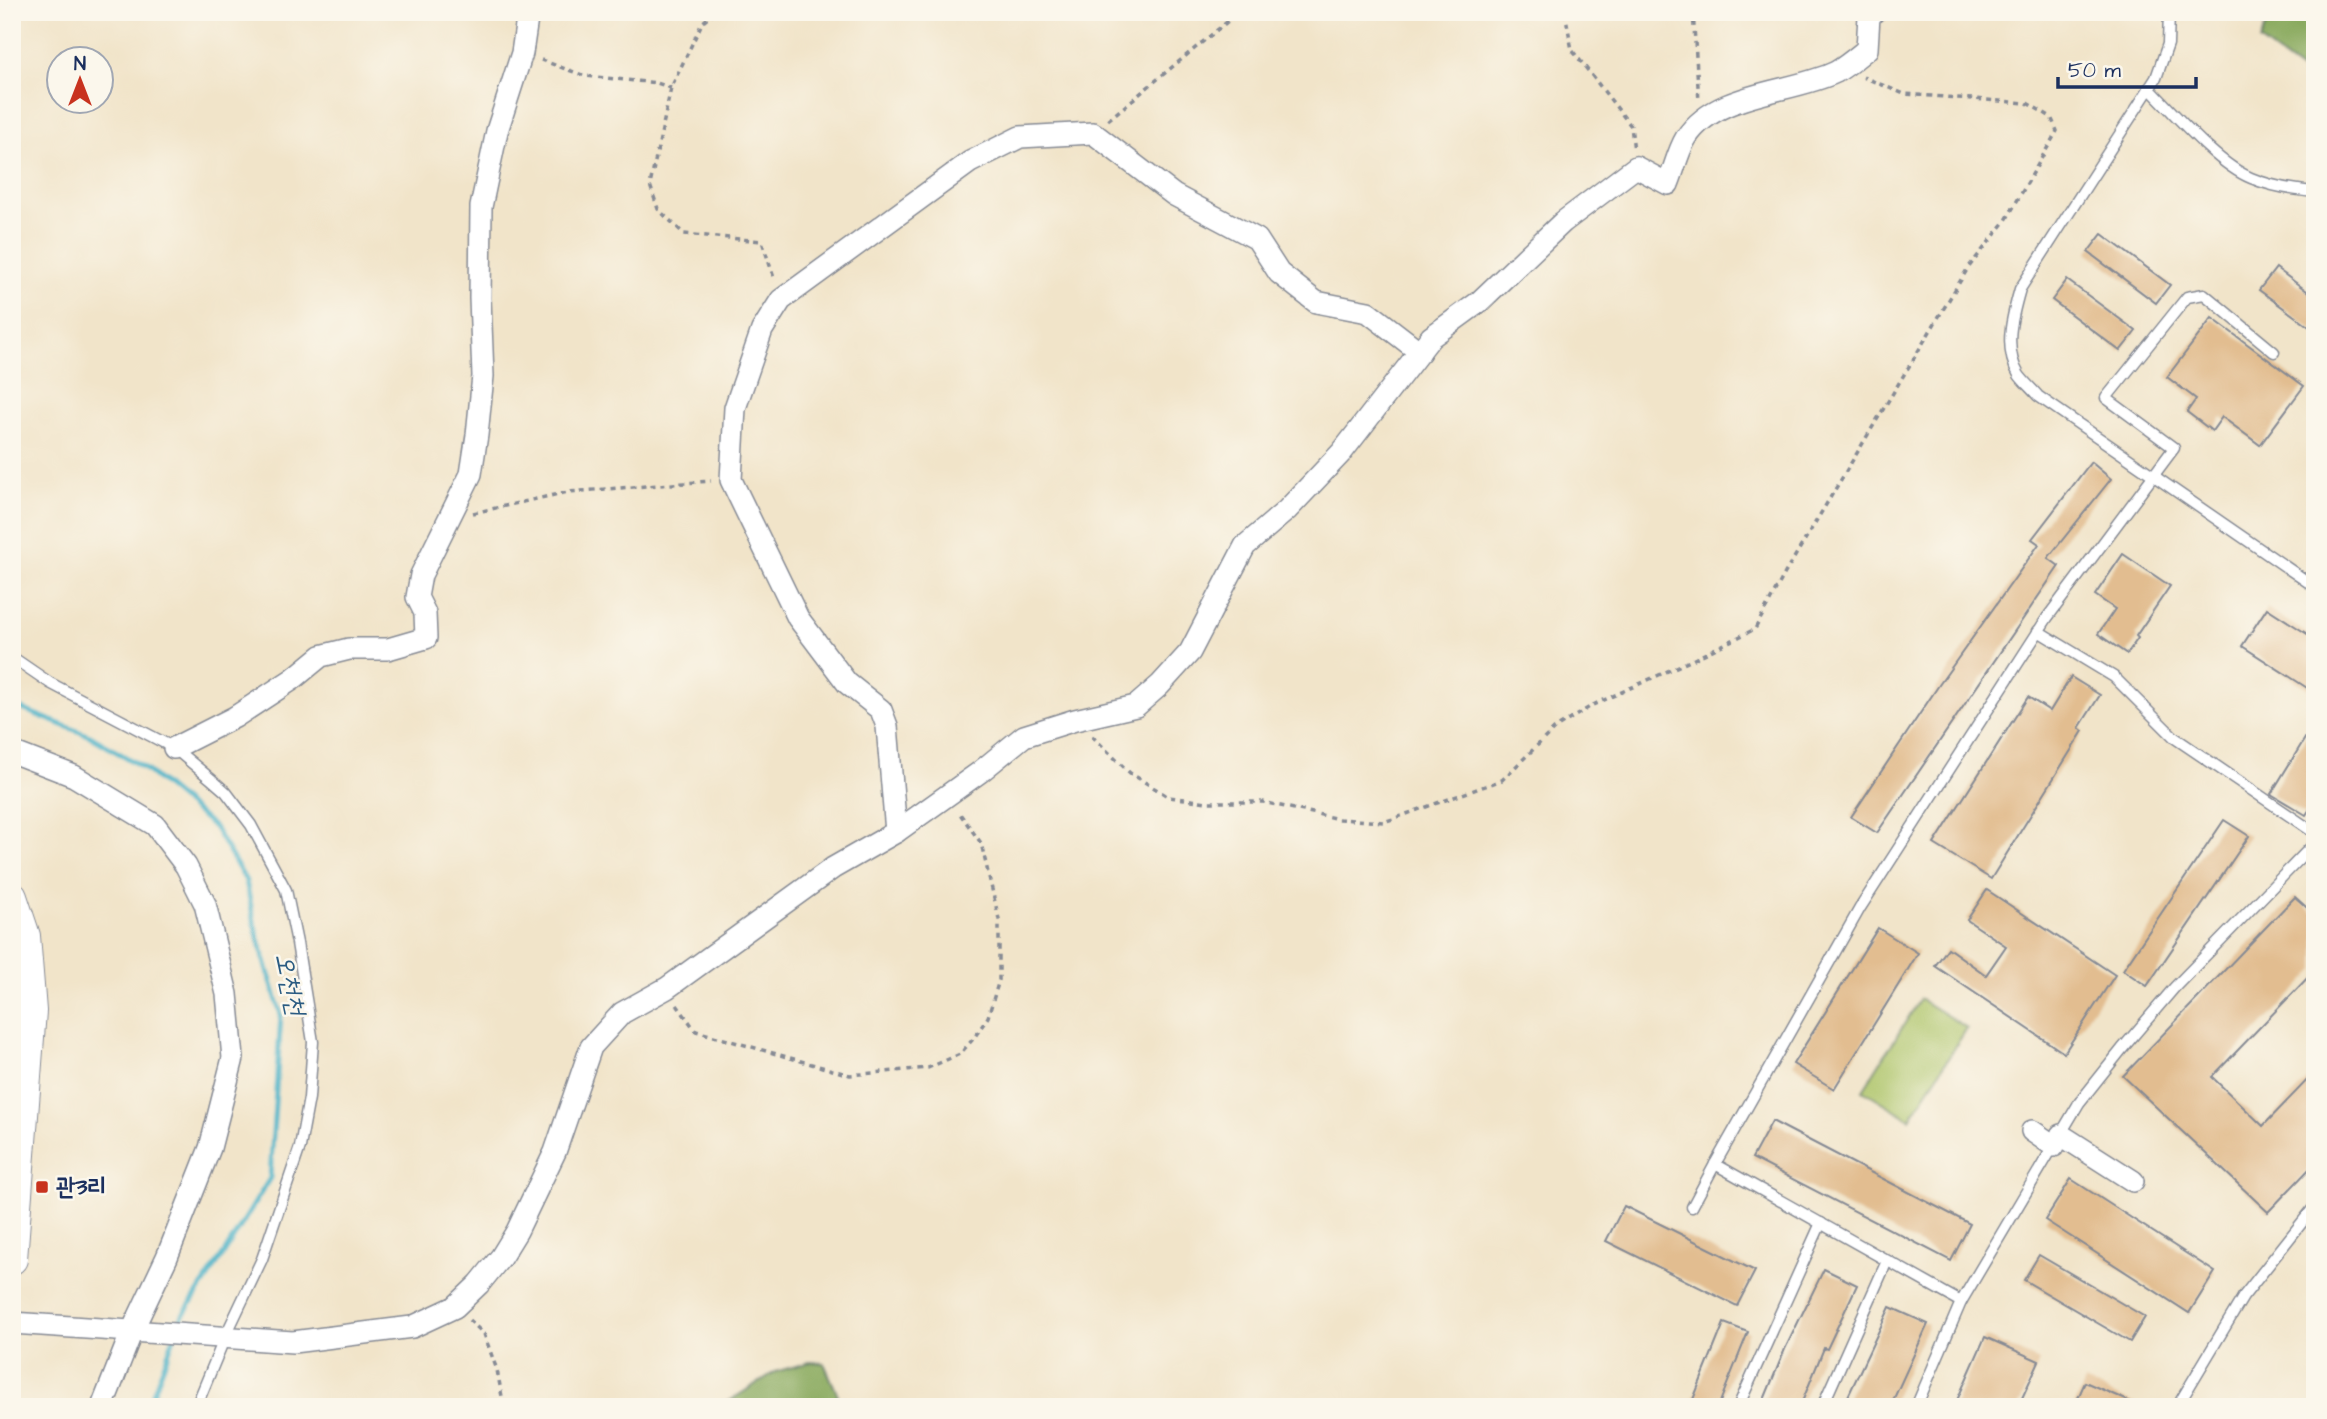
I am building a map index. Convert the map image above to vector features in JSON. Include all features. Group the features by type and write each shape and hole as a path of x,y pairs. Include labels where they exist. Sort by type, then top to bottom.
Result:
{"main road":[{"path":"12,897 25,936 31,1010 12,1259"}],"street":[{"path":"174,748 235,717 293,679 321,656 349,649 388,649 426,638 425,613 417,597 421,575 471,474 483,376 481,207 497,131 522,53 528,12"},
{"path":"12,1323 293,1342 412,1327 455,1307 501,1257 517,1231 555,1153 591,1047 622,1013 667,988 833,868 896,832 980,772 1024,736 1075,720 1136,706 1160,685 1190,652 1245,546 1287,510 1342,452 1431,337 1479,302 1563,222 1636,167 1668,184 1685,139 1702,121 1751,96 1799,85 1838,71 1867,49 1869,16 1874,12"},
{"path":"896,832 887,726 881,710 847,683 798,618 731,480 735,408 762,330 781,300 970,162 1020,137 1093,133 1174,195 1258,239 1279,272 1316,302 1368,312 1420,352"},
{"path":"12,752 74,776 155,825 186,866 205,904 227,995 233,1058 210,1148 102,1407"},
{"path":"2032,1130 2133,1181"}],"lane":[{"path":"2169,12 2168,44 2155,78 2020,289 2010,322 2010,348 2019,374 2038,396 2315,587"},
{"path":"2149,88 2223,160 2249,178 2282,189 2315,192"},
{"path":"1692,1207 1860,908 2038,631 2152,474 2174,448 2106,398 2187,297 2204,294 2274,352"},
{"path":"2038,631 2114,677 2175,738 2315,833"},
{"path":"12,657 50,683 174,748 226,792 251,825 286,890 313,1042 309,1098 300,1147 262,1259 217,1337 196,1407"},
{"path":"1916,1407 1961,1302 2079,1103 2165,998 2315,843"},
{"path":"1715,1164 1961,1302"},
{"path":"2177,1407 2243,1297 2315,1206"},
{"path":"1738,1407 1821,1223"},
{"path":"1822,1407 1887,1261"}],"path":[{"path":"715,12 702,23 671,88 650,186 658,209 684,234 762,241 781,300"},
{"path":"1093,133 1239,12"},
{"path":"1564,12 1572,50 1631,126 1636,167"},
{"path":"1693,12 1702,121"},
{"path":"522,53 585,76 657,83 671,88"},
{"path":"1075,720 1130,773 1169,797 1207,802 1263,802 1339,819 1384,822 1502,780 1554,729 1593,705 1755,629 1785,573 1968,268 2005,222 2057,131 2051,117 2027,103 1905,94 1857,75 1838,71"},
{"path":"450,518 568,492 731,480"},
{"path":"667,988 696,1031 850,1075 928,1068 960,1054 988,1017 999,980 999,919 981,843 946,794"},
{"path":"455,1307 484,1334 504,1407"}],"green space":[{"path":"2271,12 2315,12 2315,81 2260,41"},
{"path":"1920,999 1967,1028 1910,1119 1863,1090"},
{"path":"810,1362 824,1363 843,1407 720,1407 775,1372"}],"building":[{"path":"2102,234 2170,285 2156,303 2088,252"},
{"path":"2276,268 2315,297 2315,331 2259,290"},
{"path":"2067,280 2136,331 2120,351 2052,300"},
{"path":"2212,318 2304,386 2260,445 2222,417 2212,431 2187,412 2196,399 2167,377"},
{"path":"2091,462 2111,479 2048,558 2059,566 1877,833 1851,817 1939,685 2039,544 2032,539"},
{"path":"2123,554 2170,586 2127,654 2098,634 2115,609 2095,595"},
{"path":"2267,608 2315,639 2315,693 2242,646"},
{"path":"2071,677 2100,695 2079,728 2083,731 1991,879 1934,844 2028,697 2050,711"},
{"path":"2315,722 2315,801 2306,815 2271,794"},
{"path":"2224,820 2249,836 2147,986 2123,970"},
{"path":"1987,890 2115,975 2064,1053 1935,966 1948,948 1986,975 2006,946 1967,920"},
{"path":"2295,897 2315,915 2315,970 2212,1077 2263,1126 2315,1072 2315,1163 2268,1212 2123,1076"},
{"path":"1878,928 1918,953 1834,1089 1793,1064"},
{"path":"1772,1121 1970,1224 1951,1261 1752,1158"},
{"path":"2071,1179 2215,1272 2189,1313 2045,1220"},
{"path":"1624,1206 1755,1271 1737,1306 1606,1241"},
{"path":"2039,1255 2145,1317 2130,1342 2024,1280"},
{"path":"1824,1269 1857,1285 1827,1349 1824,1348 1800,1407 1761,1407 1785,1349"},
{"path":"1890,1307 1928,1324 1890,1407 1843,1407"},
{"path":"1724,1323 1748,1332 1718,1407 1705,1407 1692,1402"},
{"path":"1985,1337 2039,1361 2018,1407 1954,1407"},
{"path":"2085,1382 2142,1407 2074,1407"}],"waterway":[{"name":"오천천","path":"12,705 90,736 144,768 214,827 246,881 256,931 281,1015 270,1178 183,1315 177,1329"},
{"name":"오천천","path":"148,1407 174,1338"}],"place":[{"name":"관3리","path":"42,1187"}]}
